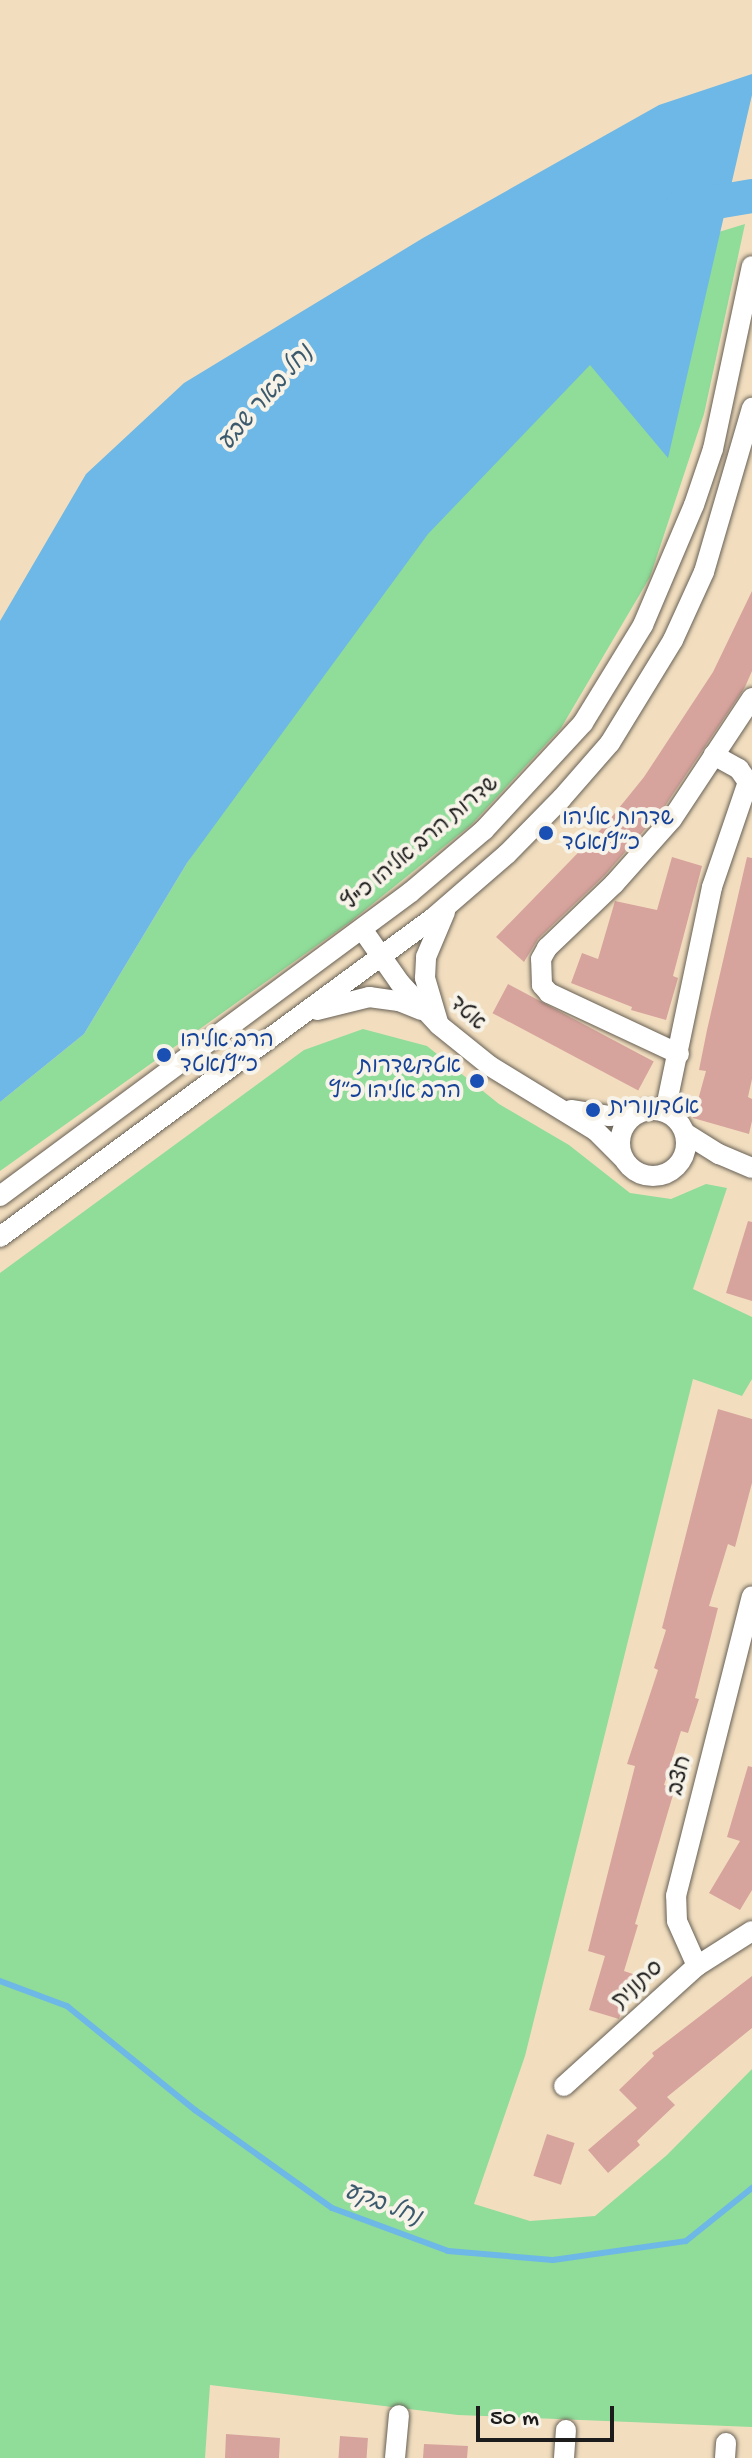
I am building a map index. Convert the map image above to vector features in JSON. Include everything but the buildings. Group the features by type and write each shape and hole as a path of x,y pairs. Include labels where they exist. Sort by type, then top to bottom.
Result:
{"street":[{"name":"שדרות הרב אליהו כ\"ץ","path":"0,1196 362,929 484,830 583,723 643,625 684,532 713,449 752,266"},
{"path":"0,1237 450,903 507,854 562,798 610,743 645,691 704,572 752,408"},
{"path":"679,1054 558,999 542,985 539,970 547,948 614,884 662,830 752,698"},
{"path":"665,1112 712,887 748,782 739,769 714,755"},
{"path":"433,1019 425,978 426,957 432,935 450,903"},
{"name":"אטד","path":"362,929 433,1019 490,1066 596,1131 623,1158"},
{"path":"302,1014 369,997 399,1001 433,1019"},
{"name":"אטד","path":"563,1108 609,1116 636,1114"},
{"path":"673,1170 685,1153 685,1133 681,1124 665,1112 655,1110 636,1114 620,1136 623,1158 633,1170 648,1176 673,1170 704,1161 749,1167"},
{"path":"685,1133 706,1148 749,1167"},
{"name":"חצב","path":"697,1966 677,1921 676,1896 752,1596"},
{"name":"סתונית","path":"564,2086 697,1966 752,1931"},
{"path":"395,2458 399,2415"},
{"path":"564,2458 566,2430"}],"green space":[{"path":"745,224 704,414 650,577 561,728 471,825 350,922 0,1171 0,1102 84,1034 187,863 604,267"},
{"path":"363,1029 427,1046 499,1104 569,1145 630,1193 671,1199 706,1184 727,1188 693,1289 752,1317 752,1379 742,1396 693,1379 525,2056 474,2204 530,2221 595,2216 667,2155 752,2069 752,2427 458,2415 210,2385 205,2458 0,2458 0,1273 304,1050"}],"water":[{"path":"752,74 752,95 668,458 590,365 428,534 187,863 84,1034 0,1102 0,621 86,474 184,383 423,238 659,105"}],"waterway":[{"name":"נחל באר שבע","path":"681,208 752,196"},
{"name":"נחל בקע","path":"0,1981 67,2006 195,2110 332,2208 448,2251 553,2260 686,2241 752,2188"}],"place":[{"name":"שדרות אליהו כ״ץ/אטד","path":"546,833"},
{"name":"הרב אליהו כ״ץ/אטד","path":"164,1055"},
{"name":"אטד/שדרות הרב אליהו כ״ץ","path":"477,1081"},
{"name":"אטד/נורית","path":"593,1110"}]}
